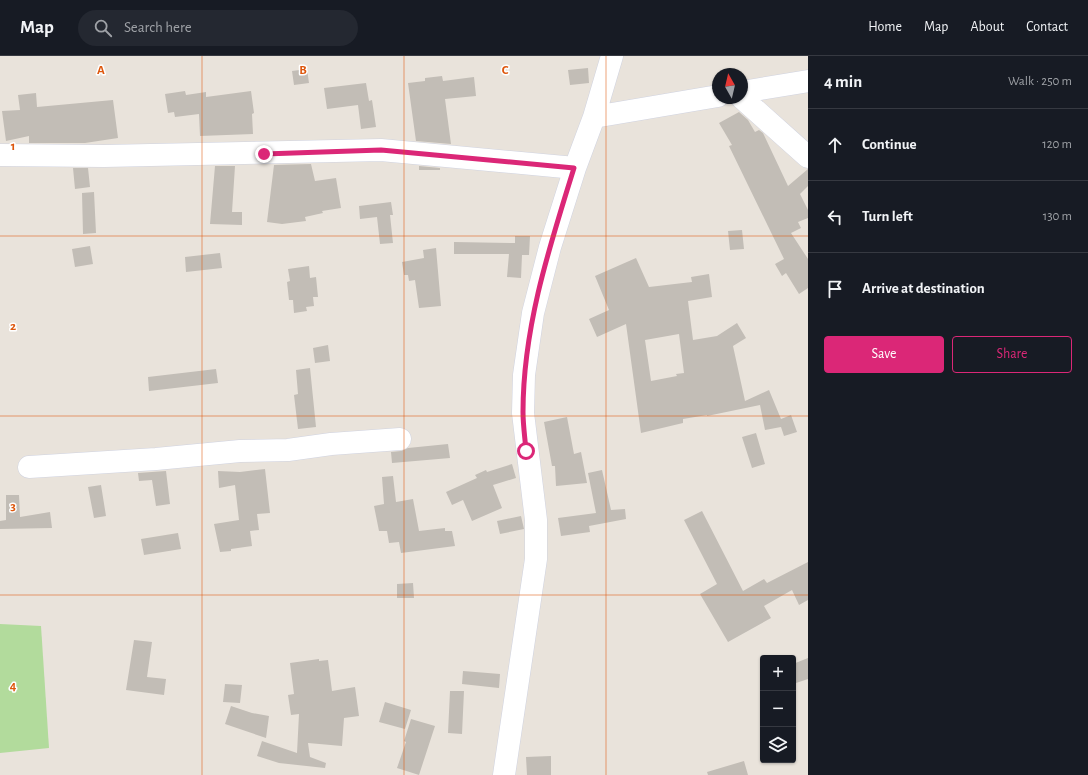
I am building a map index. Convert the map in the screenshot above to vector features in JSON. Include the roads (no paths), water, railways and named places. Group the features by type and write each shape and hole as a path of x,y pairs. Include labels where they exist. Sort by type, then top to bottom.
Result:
{"street":[{"path":"504,775 536,559 536,520 523,413 524,375 533,313 550,247 574,168 594,117 612,56"},
{"path":"748,91 808,81"},
{"path":"594,117 712,97"},
{"path":"748,103 808,156"},
{"path":"0,155 119,156 381,150 574,168"},
{"path":"29,467 156,459 240,451 288,450 331,444 400,439"}]}
